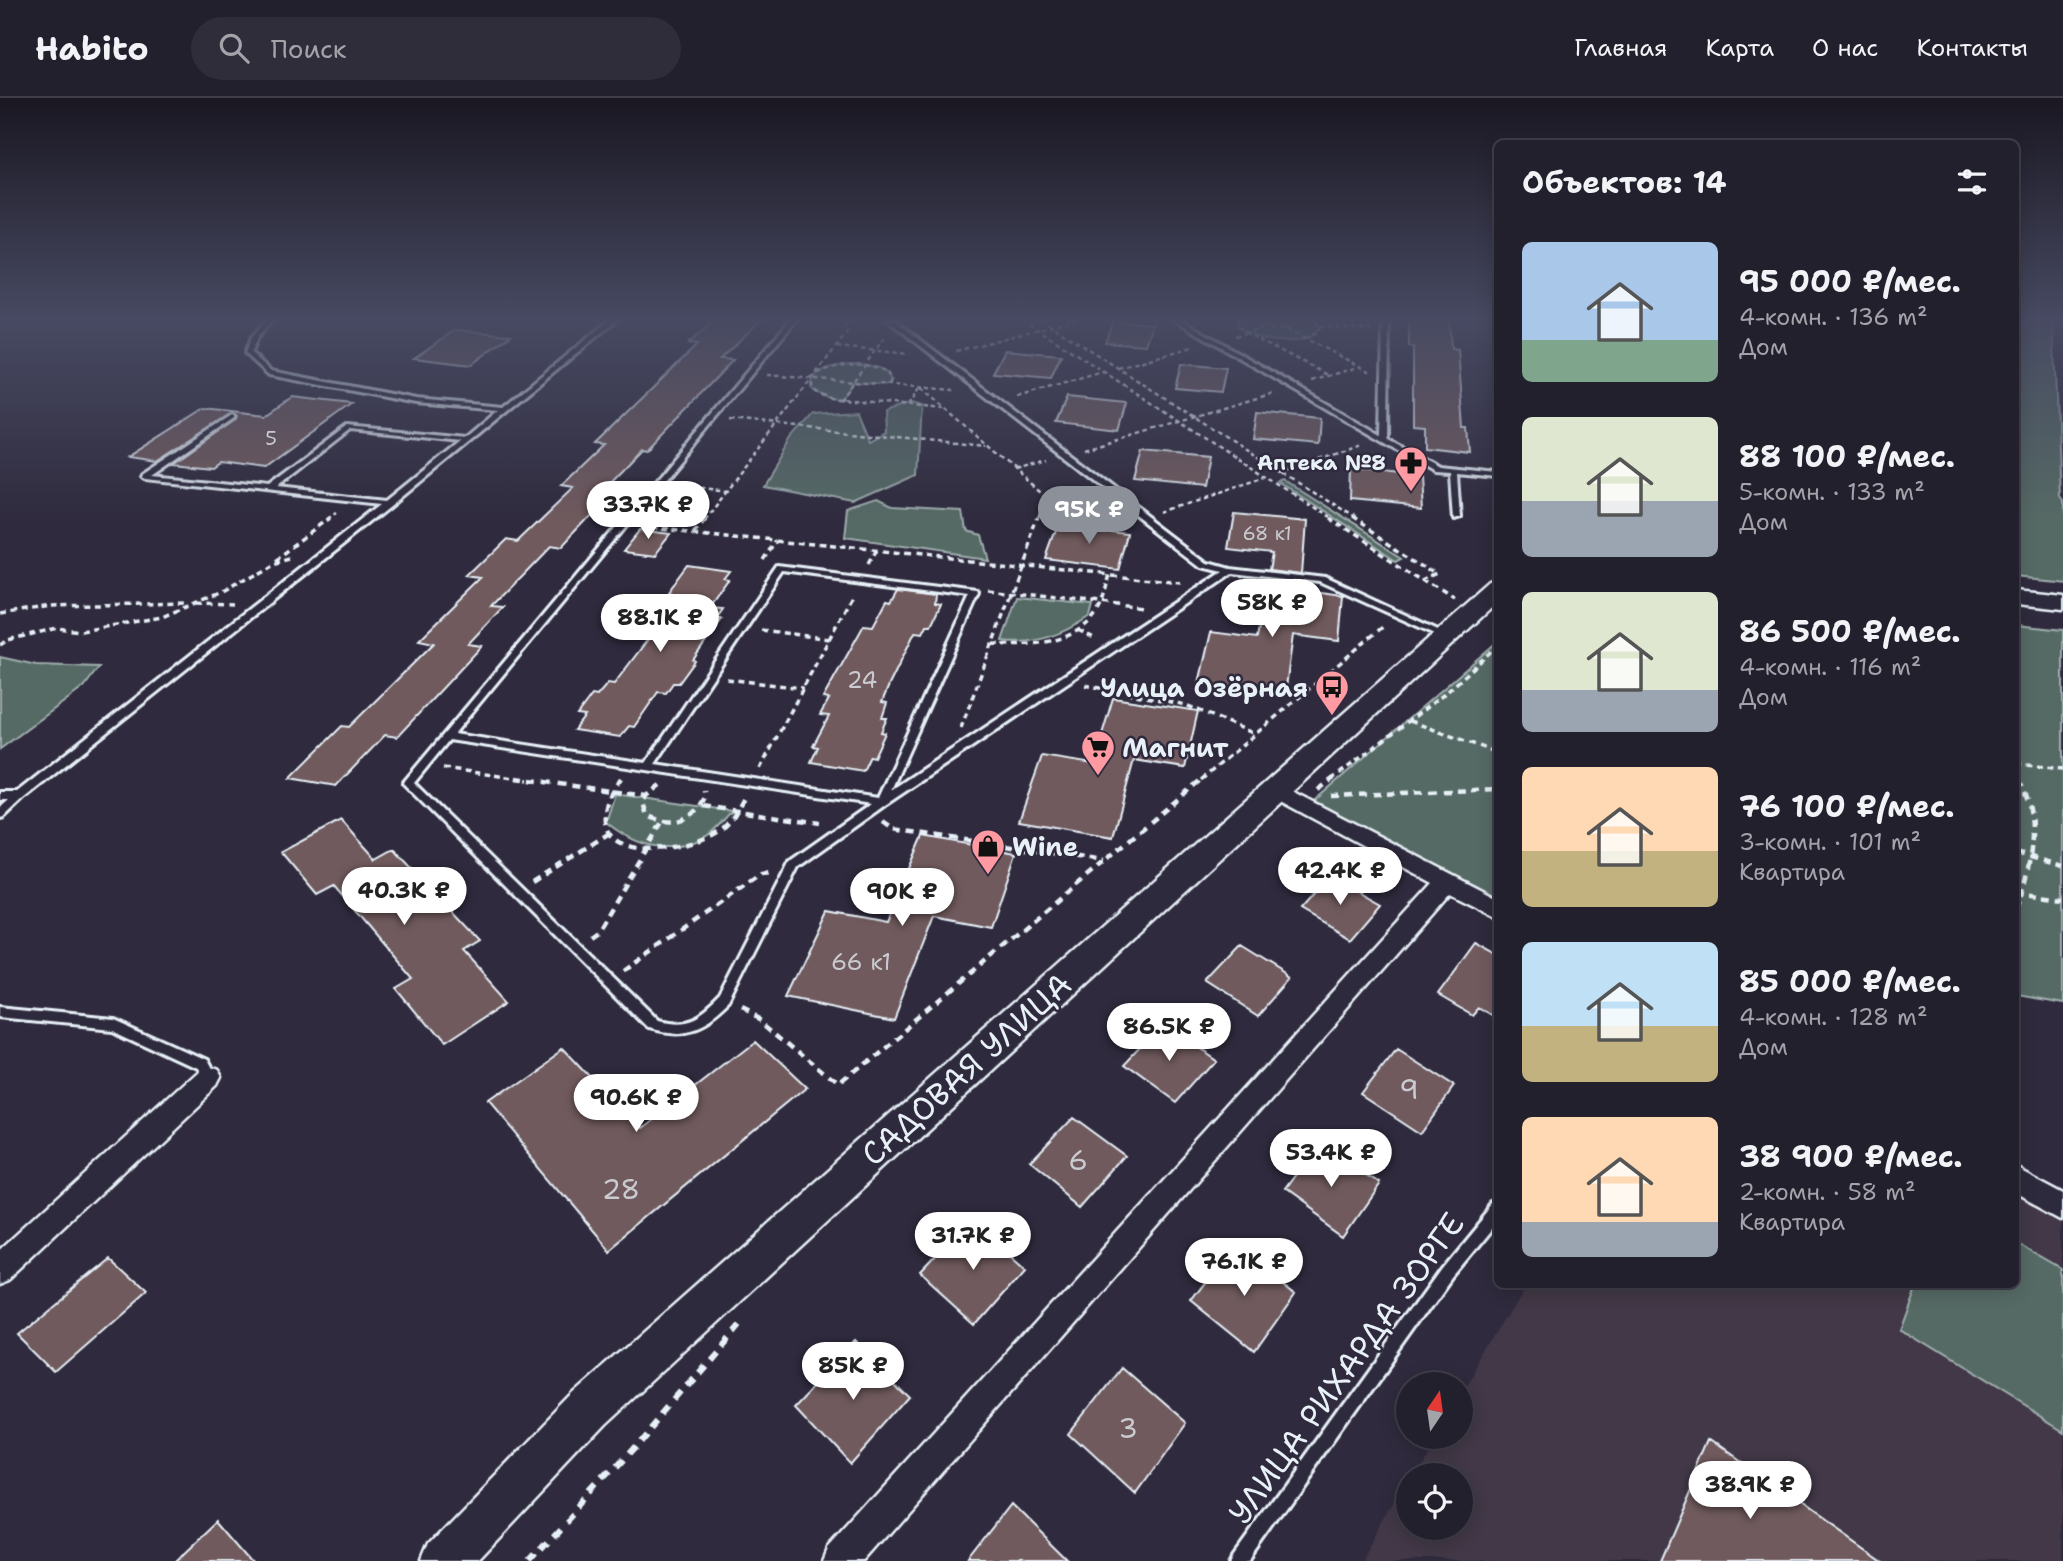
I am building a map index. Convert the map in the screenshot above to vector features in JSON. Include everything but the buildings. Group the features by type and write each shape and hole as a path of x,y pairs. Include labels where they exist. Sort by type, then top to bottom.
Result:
{"street":[{"path":"2019,597 2063,602"},
{"name":"САДОВАЯ УЛИЦА","path":"445,1561 589,1410 1486,601"},
{"path":"1276,790 1494,906"},
{"path":"841,1561 1447,882"},
{"path":"0,1270 208,1078"},
{"path":"2019,1179 2058,1196"}],"lane":[{"path":"344,387 416,401 504,409"},
{"path":"0,814 19,796 531,387"},
{"path":"737,387 408,783 653,1025 681,1031 713,1014 724,1002 788,872 804,857 867,811 1230,569"},
{"path":"978,387 1206,563 1230,569 1322,580 1447,636"},
{"path":"1292,387 1436,468 1494,474"},
{"path":"1384,440 1385,387"},
{"path":"233,417 145,476 389,503"},
{"path":"269,489 349,428 466,440"},
{"path":"1453,470 1456,516"},
{"path":"648,766 782,569 975,594 881,802"},
{"path":"447,736 881,802"},
{"path":"0,796 19,796"},
{"path":"0,1012 113,1023 200,1063 208,1078"},
{"name":"УЛИЦА РИХАРДА ЗОРГЕ","path":"1240,1561 1448,1270 1494,1214"}],"path":[{"path":"695,531 807,387"},
{"path":"811,387 815,392 840,400 945,409"},
{"path":"840,400 849,387"},
{"path":"908,406 920,387"},
{"path":"920,387 1047,497 958,735 964,746"},
{"path":"923,387 984,392"},
{"path":"997,402 1049,387"},
{"path":"1128,387 1424,581 1486,601"},
{"path":"1148,387 1440,575 1424,581"},
{"path":"1014,469 1291,387"},
{"path":"712,418 988,446"},
{"path":"1281,473 1373,442"},
{"path":"1260,474 1275,469"},
{"path":"1273,482 1288,477"},
{"path":"1147,517 1266,478"},
{"path":"657,483 727,491"},
{"path":"0,645 8,640 57,628 81,631 162,617 221,593 274,561 322,523 343,512"},
{"path":"624,524 1207,584"},
{"path":"760,566 778,540"},
{"path":"625,773 613,791 605,813 611,832 620,841 645,849 669,850 693,845 720,830 737,811 877,550"},
{"path":"274,561 296,555"},
{"path":"993,644 1031,645 1067,636 1087,624 1101,603 1110,575"},
{"path":"975,594 982,590 1167,611"},
{"path":"0,614 51,606 262,604"},
{"path":"724,1002 760,1020 838,1085 1399,613"},
{"path":"742,628 830,639"},
{"path":"1494,649 1447,692 1309,797 1494,789"},
{"path":"709,676 803,688"},
{"path":"1062,681 1186,705 1255,734"},
{"path":"1409,720 1494,751"},
{"path":"2019,764 2063,769"},
{"path":"423,765 646,796"},
{"path":"2019,780 2031,802 2032,827 2019,892 2063,898"},
{"path":"664,783 646,796 643,803 647,815 662,822 681,821 703,806 846,827"},
{"path":"698,784 704,790 703,806"},
{"path":"867,811 893,829 1105,861"},
{"path":"573,947 597,931 662,822"},
{"path":"517,892 611,832"},
{"path":"2019,854 2063,866"},
{"path":"608,981 761,874 788,872"}],"shaded area":[{"path":"2019,1195 2063,1220 2063,1561 1361,1561 1396,1501 1396,1540 1473,1540 1473,1463 1418,1463 1427,1449 1474,1449 1472,1372 1523,1288 2019,1288"}],"green space":[{"path":"849,387 840,400 822,396 811,388"},
{"path":"2019,387 2056,387 2060,499 2063,503 2063,581 2019,576"},
{"path":"911,403 922,406 918,475 855,503 763,485 791,439 813,414 856,411 868,440 884,431 883,412"},
{"path":"1285,481 1404,557 1398,560 1280,483"},
{"path":"878,501 892,508 963,512 966,531 978,535 985,558 845,538 848,511"},
{"path":"1017,597 1093,605 1090,616 1059,633 1037,640 1002,641"},
{"path":"2019,625 2063,630 2063,1004 2019,997"},
{"path":"1494,644 1494,913 1488,912 1314,801"},
{"path":"0,657 36,665 99,667 84,687 0,749"},
{"path":"615,794 732,811 715,830 703,838 677,846 652,846 628,837 606,822"},
{"path":"2019,1245 2063,1270 2063,1430 1899,1329 1914,1288 2019,1288"}],"place":[{"name":"Аптека №8","path":"1411,493"},
{"name":"Улица Озёрная","path":"1332,717"},
{"name":"Магнит","path":"1098,777"},
{"name":"Wine","path":"988,876"}]}
